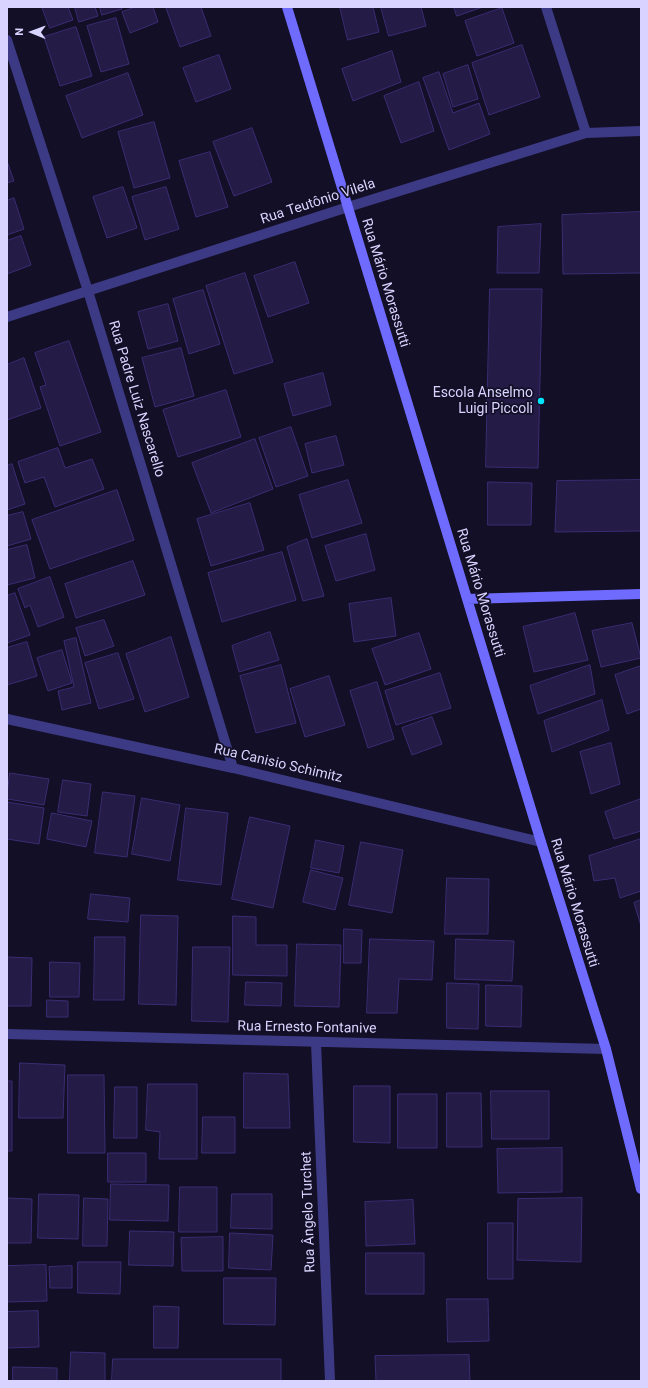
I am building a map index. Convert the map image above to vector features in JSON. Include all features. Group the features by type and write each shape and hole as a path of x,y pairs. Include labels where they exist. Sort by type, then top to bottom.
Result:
{"main road":[{"name":"Rua Mário Morassutti","path":"287,7 541,842 606,1049 638,1166 641,1189"},
{"path":"467,599 641,594"}],"street":[{"path":"546,7 586,134"},
{"name":"Rua Padre Luiz Nascarello","path":"7,40 88,291 233,768"},
{"name":"Rua Teutônio Vilela","path":"7,317 348,207 586,134 641,131"},
{"name":"Rua Canisio Schimitz","path":"7,719 233,768 541,842"},
{"name":"Rua Ernesto Fontanive","path":"7,1034 316,1043 606,1049"},
{"name":"Rua Ângelo Turchet","path":"316,1043 330,1381"}],"building":[{"path":"42,7 68,7 73,20 50,28"},
{"path":"75,7 95,7 98,16 79,22"},
{"path":"100,7 121,7 122,9 102,15"},
{"path":"136,7 153,7 158,22 130,33 122,12"},
{"path":"201,7 211,36 180,47 166,8"},
{"path":"340,7 373,7 379,32 348,40"},
{"path":"381,7 421,7 426,26 389,36"},
{"path":"454,7 483,7 457,16"},
{"path":"502,8 514,43 477,56 465,21"},
{"path":"116,18 129,64 101,72 87,26"},
{"path":"76,27 92,76 60,86 44,37"},
{"path":"522,45 540,97 489,115 472,63"},
{"path":"392,51 401,82 353,101 342,69"},
{"path":"219,55 231,89 196,102 183,68"},
{"path":"468,65 478,99 453,107 443,74"},
{"path":"439,72 453,113 479,103 490,134 449,150 423,78"},
{"path":"128,73 143,115 82,138 66,96"},
{"path":"419,82 434,131 401,143 384,96"},
{"path":"154,122 170,178 134,188 118,132"},
{"path":"252,128 272,182 234,196 213,142"},
{"path":"210,152 228,207 196,217 179,161"},
{"path":"7,161 14,181 7,183"},
{"path":"123,187 137,228 107,238 93,197"},
{"path":"166,187 179,229 145,240 132,197"},
{"path":"14,198 24,229 7,235 7,201"},
{"path":"641,212 641,273 563,274 562,215"},
{"path":"541,224 539,273 497,273 498,227"},
{"path":"21,236 31,265 7,274 7,241"},
{"path":"295,262 309,303 268,317 254,276"},
{"path":"245,273 273,362 234,374 206,286"},
{"path":"490,289 542,289 538,468 486,467"},
{"path":"203,290 220,344 189,354 173,299"},
{"path":"168,304 178,341 148,349 138,312"},
{"path":"69,341 101,432 60,446 40,387 46,385 35,353"},
{"path":"181,348 194,396 155,407 142,358"},
{"path":"24,358 41,408 7,420 7,365"},
{"path":"323,373 331,405 293,416 284,384"},
{"path":"226,390 241,437 178,457 163,410"},
{"path":"291,427 308,476 276,487 259,438"},
{"path":"336,436 344,465 312,473 305,444"},
{"path":"255,439 273,489 211,513 192,463"},
{"path":"58,448 65,468 92,459 104,489 55,507 44,477 25,483 18,462"},
{"path":"12,464 25,504 7,510 7,466"},
{"path":"348,480 362,523 312,538 299,495"},
{"path":"641,480 641,531 555,532 557,481"},
{"path":"488,482 532,483 531,525 488,525"},
{"path":"117,490 134,540 50,569 32,520"},
{"path":"250,503 264,550 211,566 197,519"},
{"path":"23,512 31,539 7,546 7,516"},
{"path":"366,534 375,570 336,581 325,546"},
{"path":"307,539 324,596 303,601 287,547"},
{"path":"27,545 35,578 7,585 7,550"},
{"path":"282,552 296,600 222,622 208,573"},
{"path":"133,561 145,595 76,618 65,584"},
{"path":"50,577 64,617 38,627 30,605 25,608 18,589"},
{"path":"15,593 30,635 7,643 7,596"},
{"path":"391,598 396,636 354,642 349,604"},
{"path":"575,613 588,660 534,672 523,627"},
{"path":"104,620 114,646 85,656 76,628"},
{"path":"632,623 641,658 601,667 592,631"},
{"path":"270,632 279,660 239,672 232,646"},
{"path":"419,633 431,669 385,685 372,649"},
{"path":"171,637 189,697 145,712 126,654"},
{"path":"76,638 91,703 62,710 58,691 74,687 64,641"},
{"path":"27,642 37,676 7,685 7,648"},
{"path":"62,650 72,683 48,691 37,658"},
{"path":"118,653 134,699 99,709 85,663"},
{"path":"281,665 296,723 256,733 240,676"},
{"path":"590,665 595,694 538,714 530,686"},
{"path":"641,666 641,709 627,714 615,675"},
{"path":"440,673 451,708 396,725 385,691"},
{"path":"329,676 345,725 305,737 290,689"},
{"path":"377,682 394,739 368,748 350,691"},
{"path":"602,700 609,730 552,752 544,721"},
{"path":"432,717 442,744 412,755 402,728"},
{"path":"611,743 620,784 591,794 580,752"},
{"path":"10,773 49,779 44,805 7,799"},
{"path":"63,780 91,784 87,816 58,812"},
{"path":"103,792 135,796 127,857 95,853"},
{"path":"142,798 180,805 170,861 132,854"},
{"path":"641,799 641,831 614,839 605,812"},
{"path":"7,802 44,808 39,844 7,839"},
{"path":"186,808 228,813 221,885 178,880"},
{"path":"52,813 92,821 86,847 47,839"},
{"path":"250,817 290,826 273,908 232,899"},
{"path":"641,839 641,891 620,898 615,878 594,881 589,856"},
{"path":"316,840 344,846 339,873 311,868"},
{"path":"361,842 403,850 392,913 349,905"},
{"path":"311,870 343,878 335,910 303,902"},
{"path":"447,878 489,879 488,934 445,934"},
{"path":"91,894 130,898 128,922 88,919"},
{"path":"641,900 641,926 634,903"},
{"path":"141,915 178,916 176,1005 139,1004"},
{"path":"233,916 256,917 256,945 287,945 287,976 233,975"},
{"path":"344,929 362,930 361,963 344,963"},
{"path":"95,937 125,937 124,1000 94,1000"},
{"path":"370,939 434,941 432,980 399,979 397,1013 367,1013"},
{"path":"456,939 514,941 512,981 455,979"},
{"path":"297,944 341,945 339,1007 295,1006"},
{"path":"193,947 230,947 228,1022 192,1021"},
{"path":"7,957 32,958 31,1006 7,1006"},
{"path":"50,962 80,963 79,997 50,997"},
{"path":"246,982 282,983 281,1006 245,1005"},
{"path":"447,983 479,984 478,1029 447,1028"},
{"path":"486,985 522,986 521,1027 486,1026"},
{"path":"47,1000 68,1001 68,1017 47,1017"},
{"path":"20,1063 65,1065 63,1118 19,1118"},
{"path":"244,1073 288,1074 290,1128 244,1128"},
{"path":"68,1075 104,1075 105,1153 68,1153"},
{"path":"7,1081 12,1081 12,1151 7,1151"},
{"path":"148,1084 197,1084 197,1159 159,1159 160,1132 146,1130"},
{"path":"354,1086 390,1086 390,1143 354,1142"},
{"path":"115,1087 137,1087 137,1138 114,1138"},
{"path":"491,1091 549,1091 549,1139 492,1139"},
{"path":"447,1093 481,1093 482,1147 447,1147"},
{"path":"398,1094 437,1094 437,1148 398,1148"},
{"path":"203,1117 235,1117 235,1153 202,1153"},
{"path":"562,1148 562,1192 498,1193 497,1149"},
{"path":"108,1153 146,1153 146,1182 108,1182"},
{"path":"111,1184 169,1185 168,1221 110,1220"},
{"path":"180,1187 217,1187 217,1232 179,1232"},
{"path":"39,1194 79,1195 78,1239 38,1238"},
{"path":"232,1194 272,1194 272,1229 231,1228"},
{"path":"7,1198 32,1199 31,1243 7,1243"},
{"path":"84,1198 108,1199 107,1246 83,1246"},
{"path":"582,1198 581,1262 517,1260 518,1199"},
{"path":"413,1200 415,1244 366,1246 365,1202"},
{"path":"488,1223 513,1223 513,1279 488,1279"},
{"path":"130,1231 174,1232 173,1266 129,1265"},
{"path":"230,1233 273,1235 271,1270 229,1268"},
{"path":"223,1237 223,1271 182,1271 181,1238"},
{"path":"366,1253 424,1253 424,1294 366,1294"},
{"path":"78,1262 121,1262 120,1294 78,1293"},
{"path":"46,1265 47,1301 7,1302 7,1266"},
{"path":"72,1266 72,1288 50,1288 49,1267"},
{"path":"224,1278 276,1278 275,1325 224,1324"},
{"path":"447,1299 488,1299 489,1341 448,1342"},
{"path":"154,1306 179,1307 178,1348 154,1348"},
{"path":"38,1311 39,1347 7,1348 7,1312"},
{"path":"71,1352 105,1353 105,1381 70,1381"},
{"path":"469,1355 470,1381 376,1381 375,1356"},
{"path":"113,1359 281,1359 281,1381 112,1381"},
{"path":"13,1367 57,1368 57,1381 13,1381"}],"place":[{"name":"Escola Anselmo Luigi Piccoli","path":"541,401"}]}
